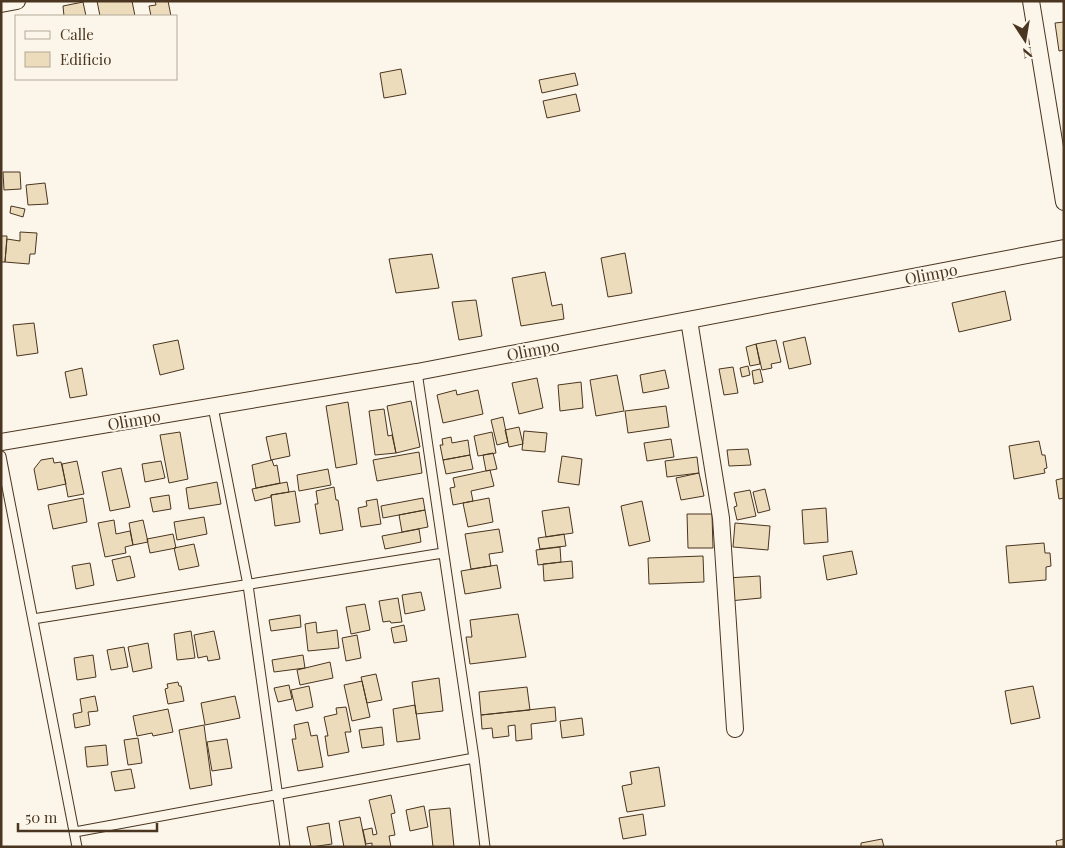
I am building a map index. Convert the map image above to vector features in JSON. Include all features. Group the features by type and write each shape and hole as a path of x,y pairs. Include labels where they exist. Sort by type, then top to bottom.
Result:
{"street":[{"path":"1,4 17,1"},
{"path":"1031,1 1064,202"},
{"name":"Olimpo","path":"1,442 417,372 1064,248"},
{"path":"689,320 721,518 735,729"}],"lane":[{"path":"417,372 474,758 485,847"},
{"path":"213,407 248,585 285,847"},
{"path":"1,456 77,847"},
{"path":"33,619 443,553"},
{"path":"75,832 474,758"}],"building":[{"path":"97,1 132,1 135,15 100,15"},
{"path":"155,1 168,1 171,15 151,15 149,6 156,5"},
{"path":"83,2 86,15 64,15 63,6"},
{"path":"1064,22 1064,50 1059,51 1055,23"},
{"path":"401,69 406,94 384,98 380,73"},
{"path":"575,73 578,85 542,93 539,80"},
{"path":"576,94 580,111 547,118 543,101"},
{"path":"3,172 20,172 21,189 4,190"},
{"path":"45,183 48,204 28,205 26,185"},
{"path":"11,206 25,209 23,217 10,213"},
{"path":"20,232 37,233 35,254 30,254 29,264 5,262 7,239 20,241"},
{"path":"1,236 7,236 5,262 1,262"},
{"path":"625,253 632,293 608,297 601,258"},
{"path":"432,254 439,288 396,293 389,259"},
{"path":"545,272 552,306 562,304 564,319 521,326 512,278"},
{"path":"1005,291 1011,320 959,332 952,303"},
{"path":"476,300 482,336 459,340 452,302"},
{"path":"34,323 38,353 17,356 13,325"},
{"path":"805,337 811,364 789,369 783,342"},
{"path":"178,340 184,369 160,375 153,345"},
{"path":"776,340 781,362 771,364 772,368 762,370 756,344"},
{"path":"756,344 760,364 750,366 746,347"},
{"path":"748,366 750,375 742,377 740,368"},
{"path":"733,367 738,393 724,395 719,369"},
{"path":"82,368 87,395 70,398 65,372"},
{"path":"760,369 763,382 754,384 752,371"},
{"path":"665,370 669,388 643,393 640,375"},
{"path":"617,375 624,411 596,416 590,380"},
{"path":"537,378 543,408 519,414 512,383"},
{"path":"581,382 583,408 560,411 558,385"},
{"path":"456,390 457,395 478,390 483,414 443,423 437,395"},
{"path":"411,401 420,447 396,453 387,406"},
{"path":"348,402 357,464 336,468 326,406"},
{"path":"666,406 669,427 628,433 625,411"},
{"path":"384,409 388,436 392,435 396,453 375,455 369,411"},
{"path":"503,417 508,442 497,445 491,420"},
{"path":"519,427 523,444 509,447 505,430"},
{"path":"524,431 547,433 545,452 522,450"},
{"path":"180,432 188,479 169,483 160,435"},
{"path":"492,432 496,453 478,456 474,436"},
{"path":"286,433 290,456 271,460 266,437"},
{"path":"451,437 452,443 468,440 470,455 443,460 440,445 443,445 442,439"},
{"path":"671,439 674,457 647,461 644,443"},
{"path":"1039,441 1042,455 1045,455 1047,468 1044,469 1045,473 1014,479 1009,446"},
{"path":"748,449 751,465 729,466 727,450"},
{"path":"419,452 422,473 377,481 373,460"},
{"path":"493,453 497,469 486,471 483,455"},
{"path":"470,455 473,469 446,474 443,460"},
{"path":"562,456 582,459 579,485 558,482"},
{"path":"697,457 699,473 667,477 665,461"},
{"path":"53,458 54,463 61,462 66,484 38,490 34,469 41,460"},
{"path":"272,460 274,466 277,465 280,483 256,488 252,465"},
{"path":"77,461 84,494 68,497 62,464"},
{"path":"161,461 165,478 145,482 142,464"},
{"path":"121,468 130,507 110,511 102,472"},
{"path":"328,469 331,485 299,491 297,475"},
{"path":"490,470 494,486 471,491 473,501 453,505 450,488 455,487 453,478"},
{"path":"699,473 704,496 681,500 676,478"},
{"path":"1064,478 1064,498 1059,499 1056,480"},
{"path":"217,482 221,504 189,509 186,488"},
{"path":"287,482 289,492 271,495 271,497 255,501 252,489"},
{"path":"334,487 343,530 320,534 315,504 318,504 316,491"},
{"path":"765,489 770,510 758,513 753,492"},
{"path":"750,490 756,516 737,520 734,507 737,506 734,493"},
{"path":"295,491 300,522 275,526 271,495"},
{"path":"169,495 171,509 153,512 150,498"},
{"path":"83,498 87,522 53,529 48,505"},
{"path":"423,498 425,510 383,518 381,506"},
{"path":"489,498 493,522 468,527 463,503"},
{"path":"377,499 381,524 361,527 358,508 367,506 366,501"},
{"path":"642,501 650,541 629,546 621,506"},
{"path":"569,507 573,533 546,537 542,511"},
{"path":"826,508 828,542 804,544 802,510"},
{"path":"425,510 428,527 402,532 399,515"},
{"path":"687,514 712,514 713,548 688,548"},
{"path":"204,517 207,534 177,540 174,522"},
{"path":"114,520 116,534 130,531 133,545 125,547 126,553 105,557 98,523"},
{"path":"143,520 148,542 133,545 129,523"},
{"path":"735,523 770,526 768,550 733,547"},
{"path":"419,529 421,542 385,549 382,536"},
{"path":"499,529 503,552 489,554 491,566 471,569 465,534"},
{"path":"173,534 176,548 150,553 147,539"},
{"path":"564,534 566,546 540,549 538,538"},
{"path":"1044,543 1045,553 1050,553 1051,566 1046,567 1046,580 1009,583 1006,546"},
{"path":"194,544 199,566 179,570 174,548"},
{"path":"560,547 561,562 538,565 536,550"},
{"path":"852,551 857,574 827,580 823,556"},
{"path":"130,556 135,577 117,581 112,560"},
{"path":"703,556 704,582 649,584 648,558"},
{"path":"572,561 573,578 544,581 543,564"},
{"path":"90,563 94,585 76,589 72,566"},
{"path":"497,565 501,588 465,594 461,571"},
{"path":"760,576 761,598 729,601 727,578"},
{"path":"421,592 425,610 405,614 402,595"},
{"path":"398,598 402,622 383,622 379,601"},
{"path":"365,604 370,630 351,634 346,607"},
{"path":"518,614 526,657 470,664 466,637 472,637 470,620"},
{"path":"300,615 301,627 271,631 269,620"},
{"path":"316,622 317,633 337,630 339,648 308,651 305,624"},
{"path":"404,625 407,641 394,643 391,628"},
{"path":"191,631 195,658 177,660 174,634"},
{"path":"214,631 220,659 208,661 207,656 198,658 194,635"},
{"path":"357,635 361,658 346,661 342,638"},
{"path":"148,643 152,668 133,672 128,647"},
{"path":"124,647 128,667 111,670 107,650"},
{"path":"93,655 96,677 77,680 74,658"},
{"path":"303,655 305,668 274,672 272,660"},
{"path":"330,662 333,678 300,685 297,670"},
{"path":"376,674 382,700 367,703 361,677"},
{"path":"439,678 443,711 416,714 412,682"},
{"path":"362,681 370,717 352,721 344,685"},
{"path":"178,682 179,686 181,686 184,701 168,704 165,689 168,688 167,684"},
{"path":"289,685 292,699 278,702 274,688"},
{"path":"309,686 313,707 296,711 291,690"},
{"path":"1033,686 1040,718 1011,724 1005,691"},
{"path":"527,687 530,710 481,715 479,692"},
{"path":"95,696 98,711 88,712 90,725 75,728 73,714 82,712 80,699"},
{"path":"235,696 240,718 205,725 201,703"},
{"path":"415,705 420,739 397,742 393,709"},
{"path":"346,707 351,732 345,732 349,752 328,756 325,736 328,736 324,717 337,714 336,708"},
{"path":"555,707 556,721 531,724 532,739 516,741 515,725 508,726 509,736 493,738 492,728 482,729 481,715"},
{"path":"168,709 173,732 153,736 152,733 137,736 133,716"},
{"path":"582,718 584,735 562,738 560,721"},
{"path":"308,722 311,736 317,735 323,767 298,771 292,739 296,739 294,725"},
{"path":"204,725 212,785 190,789 179,730"},
{"path":"382,727 384,745 362,748 359,730"},
{"path":"138,738 142,763 128,765 124,740"},
{"path":"227,739 232,768 212,771 207,742"},
{"path":"106,745 108,765 87,767 85,747"},
{"path":"659,767 665,806 627,812 622,786 632,784 630,772"},
{"path":"131,769 135,788 115,791 111,772"},
{"path":"391,795 395,813 391,814 395,835 389,836 391,847 372,847 372,843 366,844 363,830 372,828 373,835 377,834 369,800"},
{"path":"424,806 428,827 410,831 406,810"},
{"path":"450,808 454,847 433,847 429,810"},
{"path":"643,814 646,835 623,839 619,818"},
{"path":"360,817 366,847 344,847 339,821"},
{"path":"329,823 332,844 311,847 307,827"},
{"path":"882,839 884,847 861,847 861,843"},
{"path":"1064,839 1064,847 1057,847 1056,841"}]}
